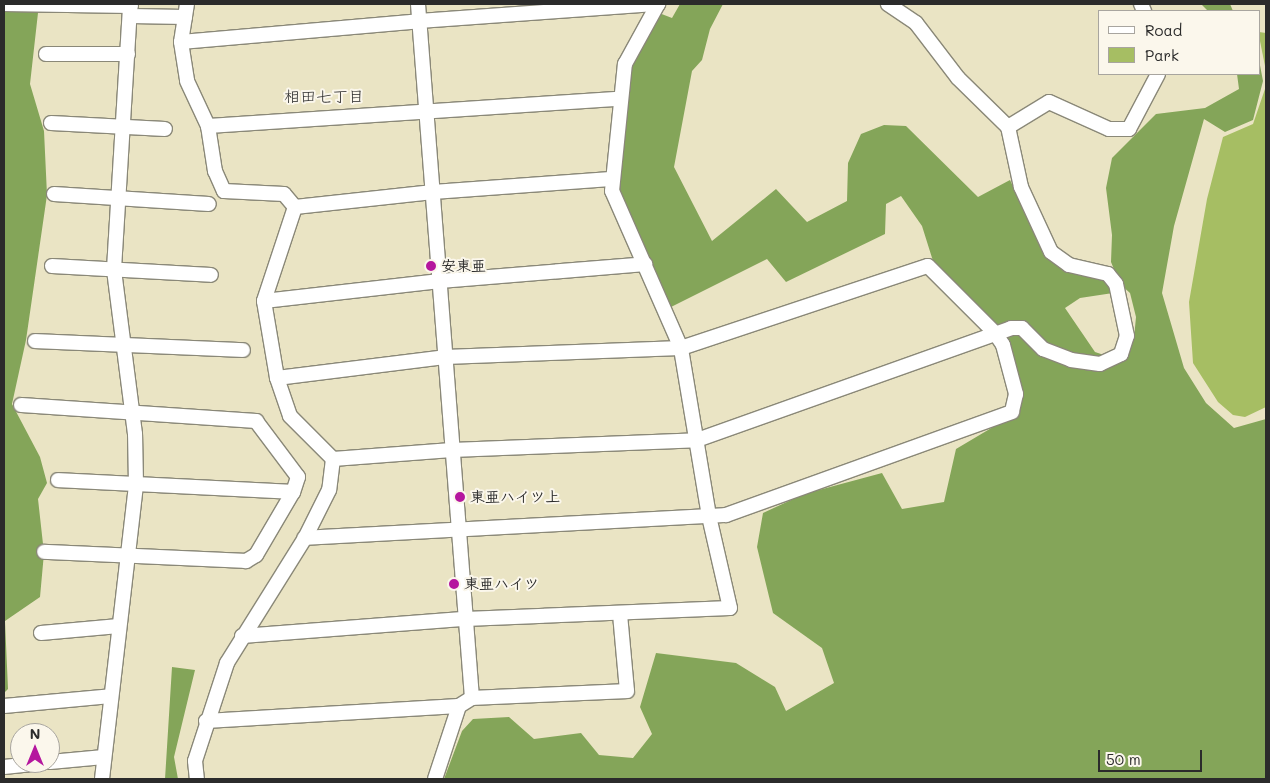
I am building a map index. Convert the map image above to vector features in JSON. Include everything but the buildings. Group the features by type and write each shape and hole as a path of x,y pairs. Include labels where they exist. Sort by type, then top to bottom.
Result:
{"street":[{"path":"4,4 186,11 181,42 187,81 208,126 215,170 224,191 284,194 295,207"},
{"path":"418,4 472,698"},
{"path":"181,42 419,21 658,4"},
{"path":"242,636 465,619 730,608 709,516 681,348 646,264 612,191 611,179 625,64 658,4"},
{"path":"332,459 452,450 697,440 1003,329 1022,328 1043,349 1089,364 1100,364 1121,354 1126,336 1116,284 1108,274 1069,265 1051,252 1021,187 1008,127 958,78 916,23 888,4"},
{"path":"102,779 136,484 132,413 114,269 131,9"},
{"path":"46,54 128,54"},
{"path":"1008,127 1049,102 1109,129 1129,129 1157,75"},
{"path":"208,126 620,98"},
{"path":"51,123 165,128"},
{"path":"295,207 433,192 611,179"},
{"path":"54,194 209,204"},
{"path":"197,779 195,760 206,721 227,662 305,538 329,490 332,459 290,416 277,378 264,301 295,207"},
{"path":"264,301 440,281 646,264"},
{"path":"52,266 211,274"},
{"path":"277,378 445,357 681,348 928,266 996,333 1003,345 1016,394 1012,412 726,515 458,528 305,538"},
{"path":"35,342 244,350"},
{"path":"21,405 256,422 298,477 293,492 256,555 246,561 44,552"},
{"path":"58,480 293,492"},
{"path":"206,721 459,706 472,698 626,691 620,614"},
{"path":"41,633 119,626"},
{"path":"4,706 111,696"},
{"path":"435,779 459,706"},
{"path":"60,761 104,757"}],"green space":[{"path":"4,4 39,4 30,84 44,131 47,195 26,340 12,404 40,457 47,483 38,499 44,553 40,597 5,621 8,689 4,693"},
{"path":"680,4 723,4 710,29 702,60 692,71 674,167 712,241 776,189 807,222 847,201 848,163 861,134 884,125 906,126 978,197 1010,180 1046,254 1109,281 1113,293 1080,298 1065,308 1095,352 1104,355 1126,350 1134,338 1136,317 1130,293 1120,284 1111,262 1112,235 1106,188 1112,158 1156,114 1205,108 1239,89 1237,75 1260,75 1260,65 1263,81 1253,120 1225,132 1204,119 1174,226 1162,293 1184,368 1206,403 1234,428 1266,419 1266,779 444,779 462,731 473,719 509,717 534,739 581,733 599,755 633,758 652,734 640,707 656,653 736,663 775,687 786,711 834,683 822,648 773,613 757,547 763,513 804,494 882,473 902,509 944,502 956,449 1015,414 1008,345 933,261 922,226 901,196 886,204 885,234 786,282 767,259 665,310 611,179 625,64 659,13 672,18"},
{"path":"1201,4 1230,4 1233,10 1207,10"},
{"path":"1260,32 1266,33 1266,71 1260,41"},
{"path":"1266,86 1266,407 1245,417 1233,415 1218,402 1193,363 1189,302 1207,199 1223,137 1253,124"},
{"path":"172,667 195,670 174,757 178,779 165,779"}],"place":[{"name":"安東亜","path":"431,266"},
{"name":"東亜ハイツ上","path":"460,497"},
{"name":"東亜ハイツ","path":"454,584"}],"district":[{"name":"相田七丁目","path":"324,96"}]}
